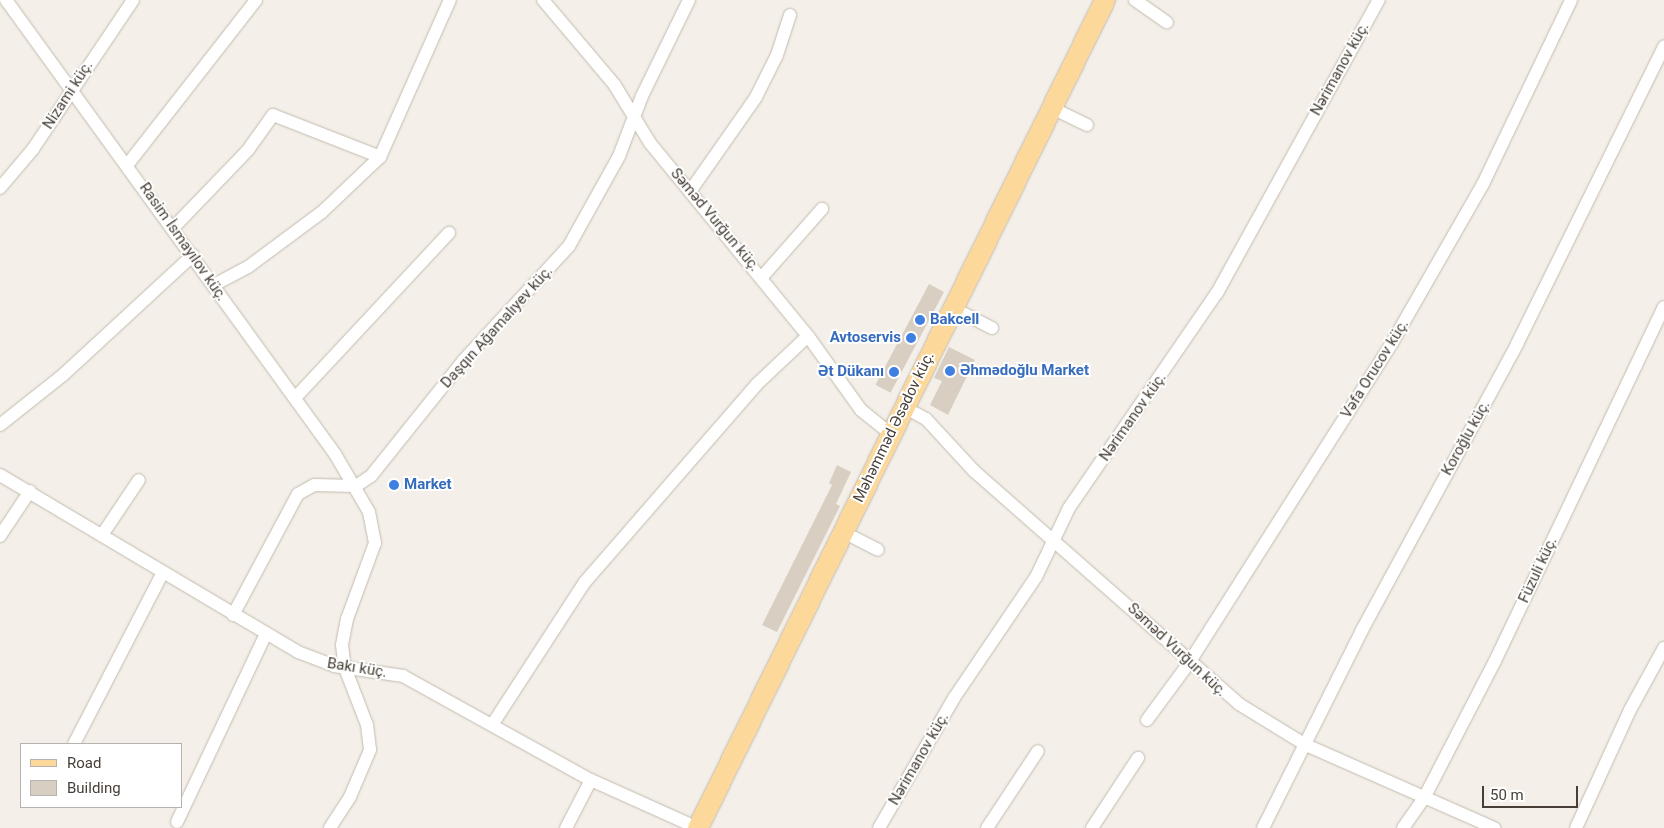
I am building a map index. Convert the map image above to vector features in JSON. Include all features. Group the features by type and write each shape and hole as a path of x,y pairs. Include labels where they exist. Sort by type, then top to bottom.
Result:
{"main road":[{"name":"Məhəmməd Əsədov küç.","path":"698,828 1105,0"}],"street":[{"name":"Rasim İsmayılov küç.","path":"6,0 128,164 295,398 356,486 374,528 375,543 348,619 342,645 345,668 367,725 370,750 350,797 330,828"},
{"name":"Nizami küç.","path":"0,188 33,149 71,89 133,0"},
{"path":"128,164 256,0"},
{"path":"214,285 248,267 322,212 380,157 450,0"},
{"name":"Səməd Vurğun küç.","path":"544,0 614,84 650,143 762,277 808,336 861,410 891,434"},
{"name":"Daşqın Ağamalıyev küç.","path":"356,486 371,476 463,361 569,246 619,156 634,116 689,0"},
{"path":"1135,0 1167,22"},
{"name":"Nərimanov küç.","path":"879,828 954,698 1036,577 1069,508 1217,293 1379,0"},
{"name":"Vəfa Orucov küç.","path":"1147,720 1189,663 1393,341 1483,184 1571,0"},
{"path":"691,190 756,97 777,55 790,15"},
{"name":"Koroğlu küç.","path":"1263,828 1371,613 1517,344 1664,46"},
{"path":"1052,108 1087,125"},
{"path":"173,228 248,150 273,115 380,157"},
{"path":"762,277 822,209"},
{"path":"295,398 449,233"},
{"path":"0,425 63,375 193,255"},
{"name":"Füzuli küç.","path":"1403,828 1424,798 1494,661 1664,307"},
{"path":"953,308 992,328"},
{"path":"492,725 585,582 756,385 808,336"},
{"name":"Səməd Vurğun küç.","path":"904,408 926,420 974,471 1054,540 1189,663 1239,704 1306,745 1494,828"},
{"name":"Bakı küç.","path":"0,475 30,491 162,574 306,656 345,668 403,676 591,780 698,828"},
{"path":"102,535 139,480"},
{"path":"233,615 298,494 314,485 356,486"},
{"path":"0,536 30,491"},
{"path":"843,532 878,550"},
{"path":"75,743 162,574"},
{"path":"176,822 266,634"},
{"path":"1576,828 1630,710 1664,648"},
{"path":"987,828 1038,751"},
{"path":"1092,828 1138,758"},
{"path":"566,828 591,780"}],"building":[{"path":"929,284 944,292 890,393 875,385"},
{"path":"949,347 975,360 948,415 930,405 942,381 934,378"},
{"path":"837,465 851,472 836,504 840,506 777,632 762,625 832,485 829,483"}],"place":[{"name":"Bakcell","path":"920,320"},
{"name":"Avtoservis","path":"911,338"},
{"name":"Əhmədoğlu Market","path":"950,371"},
{"name":"Ət Dükanı","path":"894,372"},
{"name":"Market","path":"394,485"}]}
